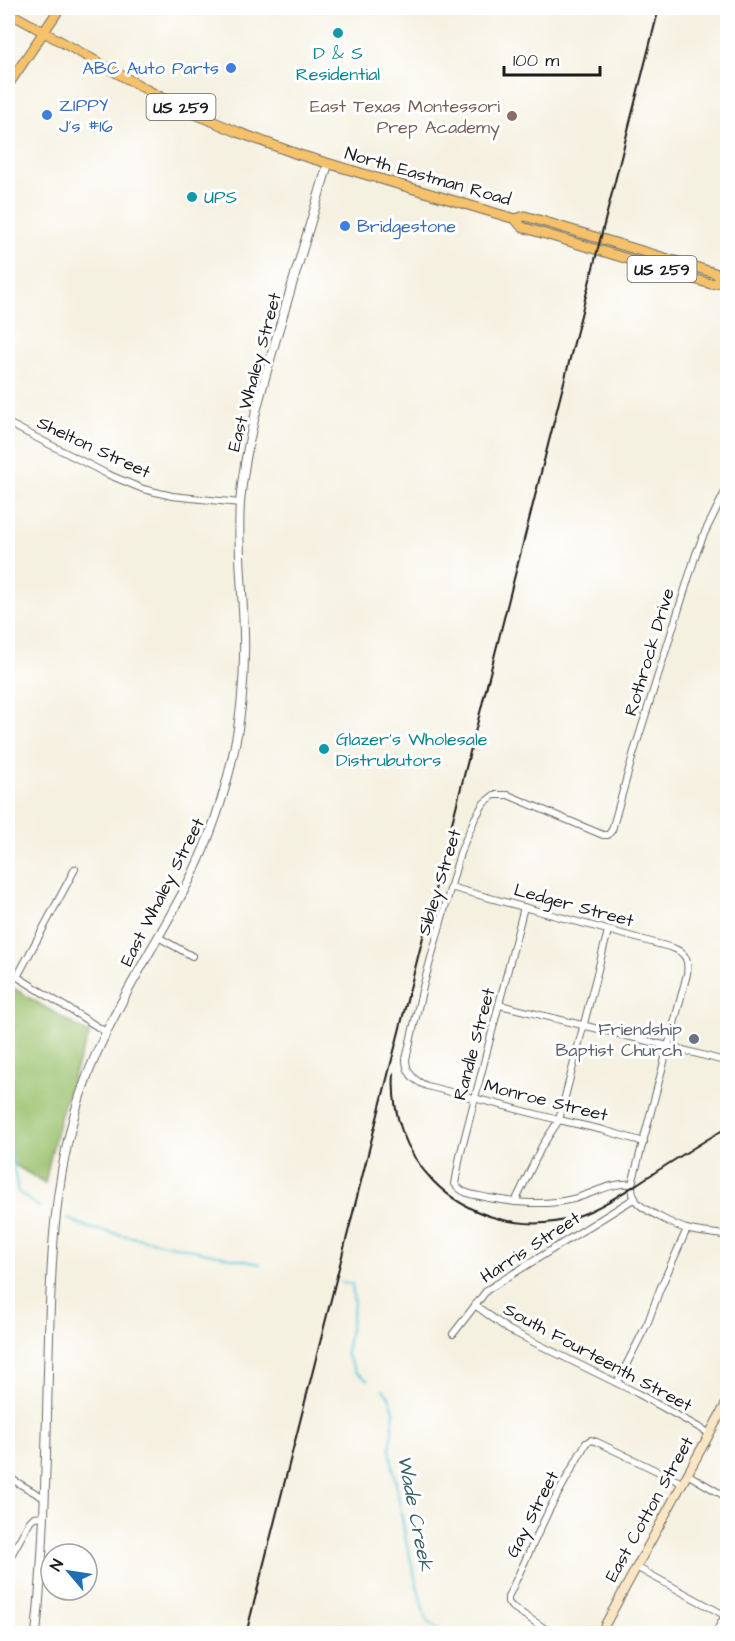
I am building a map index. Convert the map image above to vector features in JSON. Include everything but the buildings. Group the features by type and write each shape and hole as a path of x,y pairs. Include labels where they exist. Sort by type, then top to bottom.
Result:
{"main road":[{"path":"8,85 60,8"},
{"name":"North Eastman Road","path":"8,12 151,92 260,142 515,219 525,216 597,237 715,273 726,282"},
{"name":"North Eastman Road","path":"515,219 522,228 711,284 726,282"},
{"name":"East Cotton Street","path":"600,1634 728,1400"}],"street":[{"name":"East Whaley Street","path":"36,1634 44,1516 51,1264 57,1198 66,1147 74,1113 88,1072 106,1032 187,884 213,826 227,781 238,731 243,682 244,646 239,545 240,503 247,453 257,404 327,164"},
{"name":"Shelton Street","path":"8,423 107,474 143,489 172,496 240,503"},
{"name":"Rothrock Drive","path":"612,830 696,554 728,486"},
{"name":"Sibley Street","path":"409,1073 406,1066 406,1054 450,887 458,859 475,818 484,803 492,796 501,794 514,797 603,835 608,835 612,830"},
{"path":"17,977 75,869"},
{"name":"Ledger Street","path":"450,887 682,952 688,965 687,975 668,1046"},
{"name":"Randle Street","path":"515,1202 468,1194 455,1184 524,907"},
{"path":"608,931 559,1120 542,1146 515,1202 541,1203 571,1200 615,1185 632,1184"},
{"path":"158,937 192,956"},
{"path":"8,971 106,1032"},
{"path":"500,1005 728,1062"},
{"path":"668,1046 632,1184 634,1198 646,1209 687,1229 728,1236"},
{"name":"Monroe Street","path":"409,1073 423,1084 644,1142"},
{"name":"Harris Street","path":"453,1334 487,1290 634,1198"},
{"path":"617,1383 648,1323 660,1288 687,1229"},
{"name":"South Fourteenth Street","path":"475,1305 508,1330 617,1383 709,1432"},
{"name":"Gay Street","path":"553,1634 513,1608 508,1602 508,1595 549,1510 584,1446 589,1441 597,1442 682,1483"},
{"path":"687,1474 728,1498"},
{"path":"8,1477 44,1498"},
{"path":"8,1561 30,1521 34,1517 44,1516"},
{"path":"636,1567 727,1614 715,1634"}],"green space":[{"path":"8,985 90,1034 63,1107 45,1183 8,1161"}],"waterway":[{"name":"Wade Creek","path":"8,1134 18,1192 39,1207"},
{"name":"Wade Creek","path":"67,1218 89,1228 260,1264"},
{"name":"Wade Creek","path":"341,1282 352,1284 354,1304 346,1354 356,1372 368,1380"},
{"name":"Wade Creek","path":"383,1390 389,1396 394,1411 390,1450 406,1541 426,1620 445,1634"}],"railway":[{"path":"246,1634 659,8"},
{"path":"394,1073 395,1102 402,1131 423,1170 447,1194 481,1213 499,1219 518,1222 556,1222 593,1210 728,1127"}],"place":[{"name":"D & S Residential","path":"338,33"},
{"name":"ABC Auto Parts","path":"231,68"},
{"name":"ZIPPY J's #16","path":"47,115"},
{"name":"East Texas Montessori Prep Academy","path":"512,116"},
{"name":"UPS","path":"192,197"},
{"name":"Bridgestone","path":"345,226"},
{"name":"Glazer's Wholesale Distrubutors","path":"324,749"},
{"name":"Friendship Baptist Church","path":"694,1039"}]}
